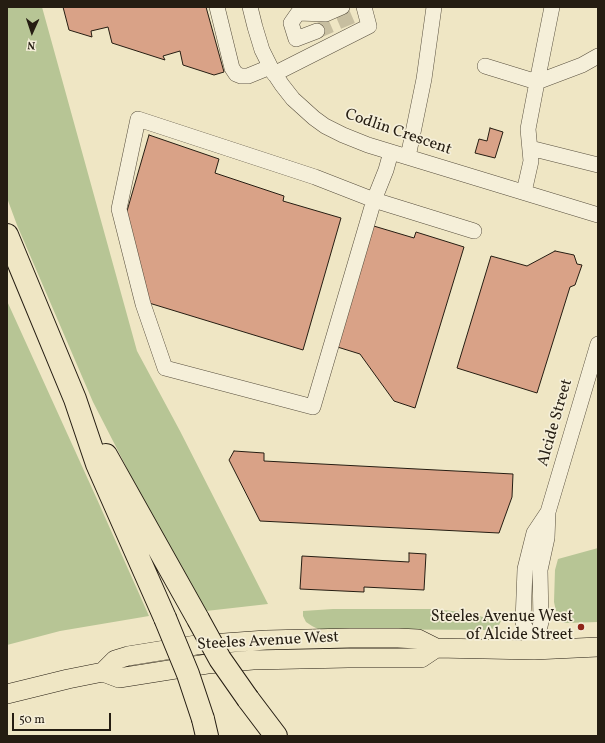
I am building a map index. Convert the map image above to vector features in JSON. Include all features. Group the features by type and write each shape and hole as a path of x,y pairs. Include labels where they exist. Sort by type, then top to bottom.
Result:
{"highway":[{"path":"7,236 75,399 96,464 165,618 188,674 205,728"},
{"path":"75,399 220,659 276,736"}],"main road":[{"name":"Steeles Avenue West","path":"7,694 103,672 119,678 207,664 253,660 421,658 436,648 534,650 598,647"}],"street":[{"path":"217,7 232,68 236,74 241,76 248,76 272,70 369,26 356,10 326,14 298,13 291,23 296,39 317,31"},
{"name":"Codlin Crescent","path":"250,7 260,42 272,70 293,99 325,126 343,135 391,152 598,215"},
{"path":"408,157 424,79 434,7"},
{"path":"524,192 531,161 528,129 552,7"},
{"path":"485,66 537,82 582,65 598,56"},
{"path":"391,152 386,170 374,200 313,407 165,368 143,304 119,209 138,120 315,177 374,200 474,231"},
{"path":"530,148 598,165"},
{"name":"Alcide Street","path":"534,650 523,622 525,569 534,533 548,512 598,344"}],"green space":[{"path":"7,7 42,7 137,351 180,431 268,604 206,611 133,480 93,402 17,225 7,198"},
{"path":"7,301 149,616 60,631 7,645"},
{"path":"598,548 598,622 565,623 560,621 557,616 554,602 555,570 558,559"},
{"path":"333,609 435,609 461,612 501,621 495,628 488,630 318,629 306,622 303,616 303,611"}],"building":[{"path":"63,7 206,7 224,72 214,75 183,65 180,51 163,56 165,60 112,43 108,27 91,31 92,37 69,30"},
{"path":"490,128 503,132 495,158 475,153 479,139 487,141"},
{"path":"149,135 219,159 215,173 284,196 283,201 341,218 303,350 149,303 125,218"},
{"path":"367,224 414,238 416,232 464,247 415,408 394,401 360,354 331,345"},
{"path":"555,251 574,255 577,264 582,265 575,285 570,287 537,393 457,368 491,256 527,266"},
{"path":"234,451 264,453 264,461 513,474 512,497 499,533 260,521 229,460"},
{"path":"409,553 426,554 424,590 364,587 364,592 300,589 302,556 409,562"}],"tunnel":[{"path":"317,31 352,16"}],"place":[{"name":"Steeles Avenue West of Alcide Street","path":"581,627"}]}
